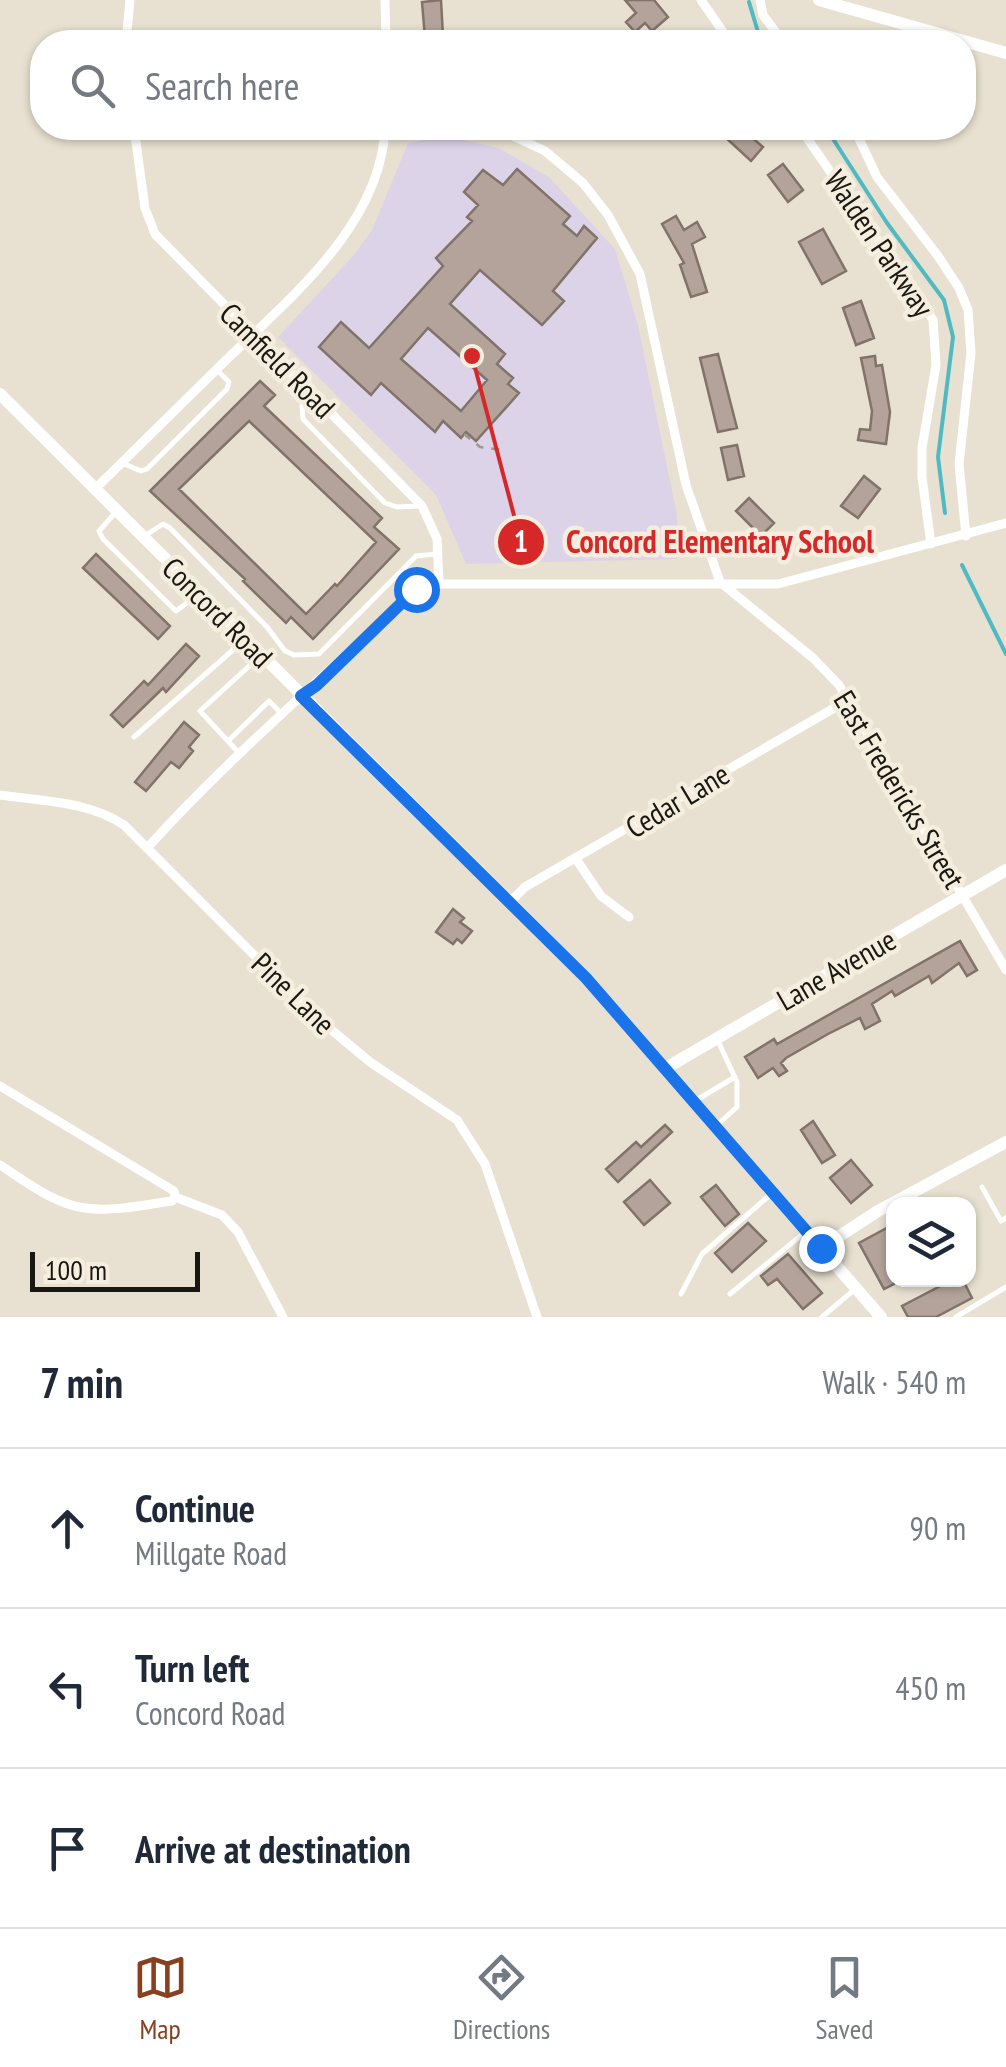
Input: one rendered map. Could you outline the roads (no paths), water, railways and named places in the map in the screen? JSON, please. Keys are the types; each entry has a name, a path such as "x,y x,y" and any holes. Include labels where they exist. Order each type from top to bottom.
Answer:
{"street":[{"path":"127,30 130,0"},
{"path":"385,0 386,30"},
{"path":"701,0 722,30"},
{"path":"760,0 763,15 774,30"},
{"path":"819,0 925,30"},
{"path":"976,44 1006,53"},
{"name":"Camfield Road","path":"136,140 146,208 155,234 422,506 438,539 439,582"},
{"path":"95,489 300,286 348,230 372,188 382,140"},
{"path":"522,140 546,151 583,183 608,215 640,274 686,485 720,582"},
{"name":"Walden Parkway","path":"808,140 934,320 936,365 922,462 924,512 932,544"},
{"name":"Walden Parkway","path":"860,140 877,177 938,256 968,310 971,353 960,435 966,536"},
{"name":"Concord Road","path":"0,394 586,978 881,1317"},
{"path":"149,846 281,712 317,685 416,589 439,582 778,584 1006,523"},
{"name":"East Fredericks Street","path":"720,582 840,685 1006,970"},
{"name":"Cedar Lane","path":"508,902 525,886 848,700"},
{"name":"Pine Lane","path":"0,795 97,811 124,825 316,1018 370,1062 457,1120 485,1164 536,1317"},
{"path":"576,858 602,896 629,917"},
{"name":"Lane Avenue","path":"666,1068 1006,870"},
{"path":"0,1086 174,1191 175,1197"},
{"path":"821,1248 878,1211 1006,1142"},
{"path":"0,1165 62,1202 86,1208 126,1207 172,1201 175,1197"},
{"path":"175,1197 222,1216 238,1232 283,1317"}],"lane":[{"path":"122,462 141,471 147,469 180,439 228,389 230,382 216,369"},
{"path":"309,392 302,406 303,419 384,503 422,506"},
{"path":"117,511 100,531 103,539 176,611 200,594"},
{"path":"143,537 164,524 170,528 286,651 313,656 320,654 416,556 439,554"},
{"path":"134,737 234,649 242,636"},
{"path":"239,753 200,711 261,655"},
{"path":"228,740 270,700 281,712"},
{"path":"717,1038 734,1077 737,1107 717,1125"},
{"path":"695,1101 734,1077"},
{"path":"982,1187 1006,1229"},
{"path":"681,1294 702,1254 774,1192"},
{"path":"730,1294 806,1231"},
{"path":"956,1317 1006,1287"},
{"path":"822,1317 856,1288"}],"waterway":[{"path":"749,2 757,30"},
{"path":"834,140 887,223 944,300 953,337 938,457 945,513"},
{"path":"962,565 1006,654"}],"place":[{"name":"Concord Elementary School","path":"472,356"}]}
